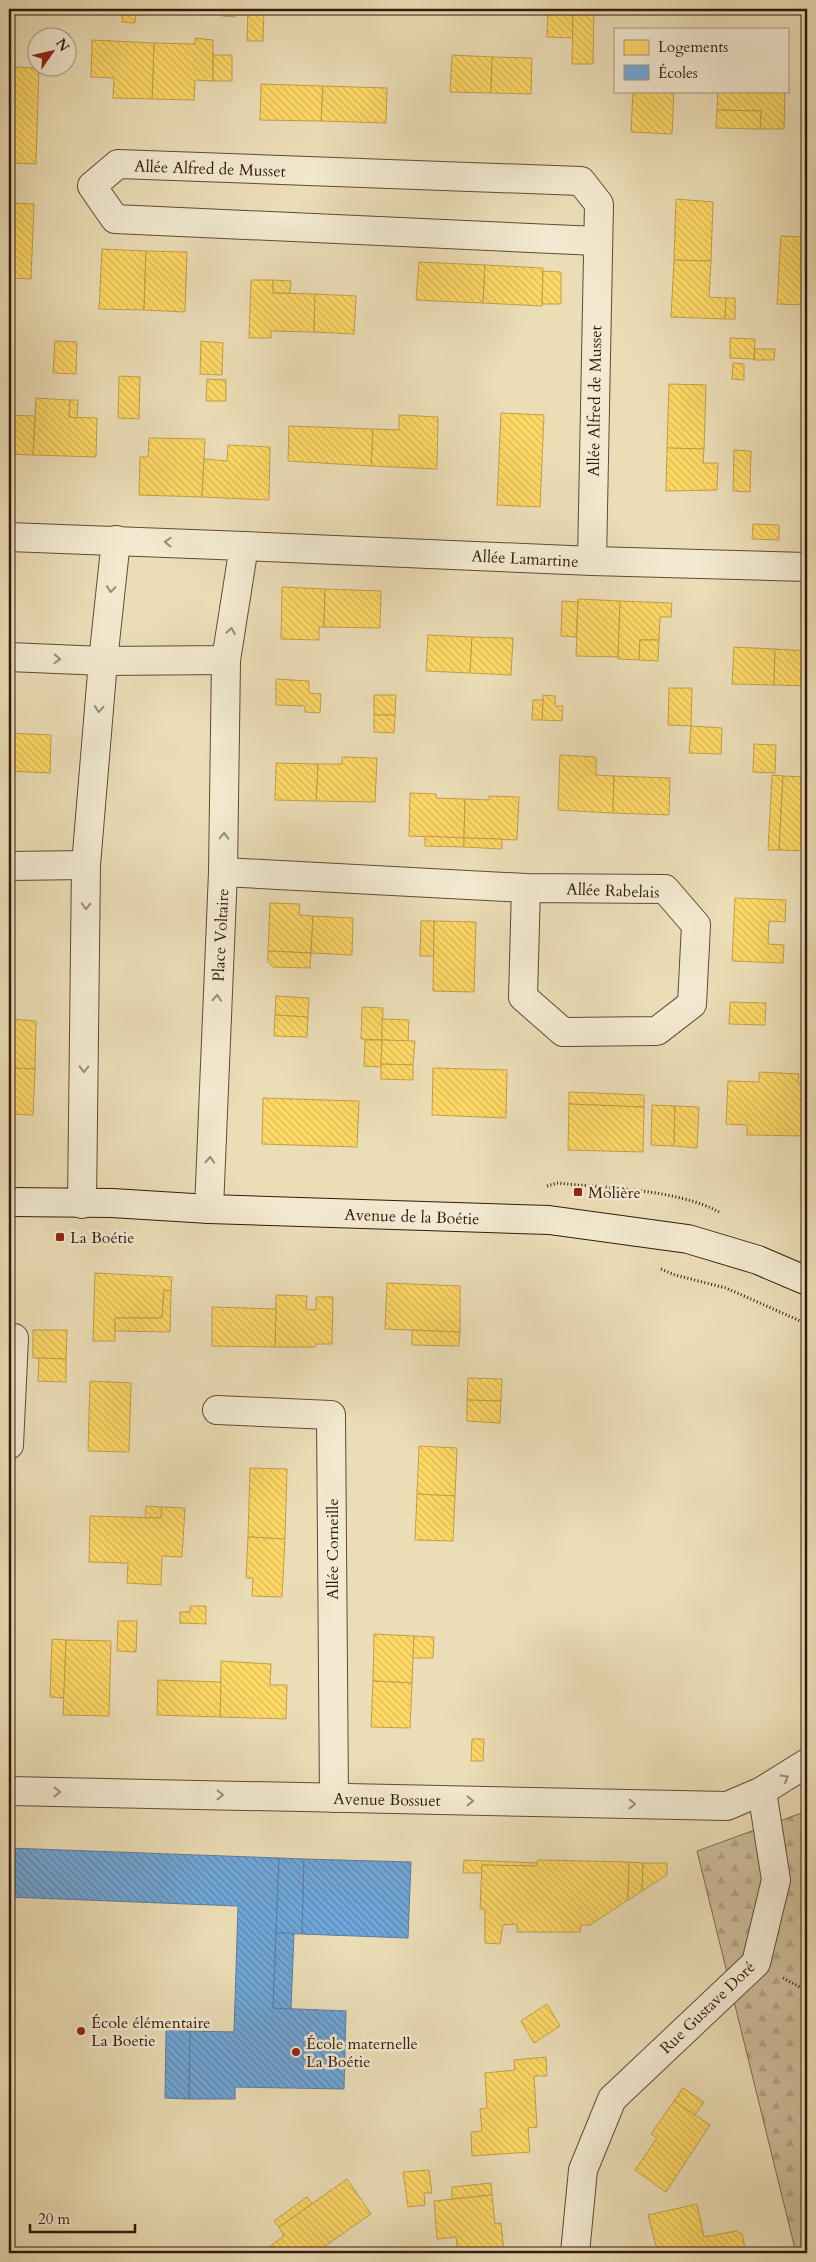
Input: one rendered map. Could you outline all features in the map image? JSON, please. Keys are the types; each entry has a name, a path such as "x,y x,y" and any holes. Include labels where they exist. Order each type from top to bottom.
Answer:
{"street":[{"name":"Allée Alfred de Musset","path":"592,561 599,204 581,181 118,164 92,186 115,219 597,241"},
{"name":"Allée Lamartine","path":"9,537 592,561 807,567"},
{"path":"82,1204 86,865 103,660 116,540"},
{"name":"Place Voltaire","path":"209,1209 223,872 226,660 244,546"},
{"path":"9,657 103,660 226,660"},
{"path":"9,866 86,865"},
{"name":"Allée Rabelais","path":"223,872 526,888 665,889 696,925 692,1004 657,1032 563,1032 522,997 526,888"},
{"name":"Avenue de la Boétie","path":"9,1202 112,1203 209,1209 548,1220 688,1239 758,1260 807,1281"},
{"path":"9,1338 14,1338 9,1445"},
{"name":"Allée Corneille","path":"217,1410 331,1415 334,1798"},
{"path":"762,1792 807,1763"},
{"name":"Avenue Bossuet","path":"9,1791 727,1806 762,1792"},
{"name":"Rue Gustave Doré","path":"575,2253 583,2170 612,2099 756,1963 776,1880 762,1792"}],"path":[{"path":"659,1268 675,1276 726,1288 807,1324"}],"green space":[{"path":"807,1811 807,2253 796,2253 697,1851"}],"building: Logements":[{"path":"223,9 235,9 235,17 222,16"},
{"path":"248,9 264,9 263,41 247,41"},
{"path":"548,9 573,9 573,38 547,37"},
{"path":"573,9 594,9 593,64 572,64"},
{"path":"122,11 136,11 135,23 122,22"},
{"path":"195,38 213,40 213,81 195,80 194,100 152,99 154,43 195,44"},
{"path":"92,40 154,43 152,99 113,98 114,78 91,77"},
{"path":"213,55 232,55 232,81 213,81"},
{"path":"452,55 492,57 491,93 450,92"},
{"path":"492,57 532,58 531,94 491,93"},
{"path":"9,67 28,68 28,78 39,78 36,164 9,163"},
{"path":"261,84 323,86 321,121 260,120"},
{"path":"323,86 387,88 386,123 321,121"},
{"path":"633,92 674,92 672,134 631,132"},
{"path":"718,92 785,92 784,129 760,129 761,111 717,110"},
{"path":"717,110 761,111 760,129 716,128"},
{"path":"676,199 713,202 711,261 674,260"},
{"path":"9,203 34,204 31,279 9,278"},
{"path":"781,236 807,237 807,305 777,304"},
{"path":"102,249 146,251 144,310 99,309"},
{"path":"146,251 187,252 185,312 144,310"},
{"path":"674,260 711,261 709,297 726,298 725,319 671,317"},
{"path":"419,262 485,265 483,303 416,300"},
{"path":"485,265 543,268 542,306 483,303"},
{"path":"543,271 561,272 561,304 542,304"},
{"path":"251,280 273,280 273,293 315,294 314,332 271,331 271,338 249,338"},
{"path":"273,280 291,281 290,293 273,293"},
{"path":"315,294 356,296 354,334 314,332"},
{"path":"726,298 735,298 735,319 725,319"},
{"path":"730,338 755,339 754,359 730,358"},
{"path":"55,341 77,342 76,374 53,373"},
{"path":"201,341 223,343 222,375 200,374"},
{"path":"755,349 775,349 774,360 754,360"},
{"path":"733,363 744,364 744,380 732,379"},
{"path":"119,376 140,377 139,419 118,418"},
{"path":"207,379 226,380 226,401 206,401"},
{"path":"669,384 706,385 704,449 667,448"},
{"path":"36,398 70,400 69,417 97,418 96,457 33,455"},
{"path":"70,400 78,400 77,418 69,417"},
{"path":"501,413 544,415 540,507 497,505"},
{"path":"9,415 35,416 33,455 9,454"},
{"path":"399,415 438,417 437,469 371,466 373,429 399,430"},
{"path":"289,426 373,429 371,466 288,461"},
{"path":"149,438 205,439 202,497 139,495 140,457 148,457"},
{"path":"228,445 270,447 269,500 202,497 204,459 227,461"},
{"path":"667,448 704,449 703,463 718,463 717,490 666,491"},
{"path":"734,450 751,451 750,492 733,491"},
{"path":"753,524 779,525 779,540 752,539"},
{"path":"282,587 325,589 324,627 319,627 319,640 281,639"},
{"path":"325,589 381,591 380,628 324,627"},
{"path":"578,599 620,601 618,657 576,656"},
{"path":"562,601 578,602 576,637 561,636"},
{"path":"620,601 672,603 671,617 660,617 659,640 640,640 639,660 618,659"},
{"path":"428,635 472,637 470,673 426,671"},
{"path":"472,637 513,638 511,675 470,673"},
{"path":"640,640 659,640 658,661 639,660"},
{"path":"734,647 775,649 774,685 732,684"},
{"path":"775,649 807,651 807,686 774,685"},
{"path":"276,679 309,681 309,693 321,694 320,713 305,712 305,706 276,705"},
{"path":"669,688 692,688 691,726 668,725"},
{"path":"374,695 396,695 395,715 374,715"},
{"path":"543,695 555,696 555,706 563,706 562,721 542,720"},
{"path":"533,700 543,700 542,720 532,720"},
{"path":"374,715 395,715 394,733 374,732"},
{"path":"691,726 722,728 721,754 689,753"},
{"path":"9,733 51,735 50,773 9,771"},
{"path":"754,744 776,745 775,773 753,772"},
{"path":"560,755 596,757 596,775 614,776 613,813 558,810"},
{"path":"342,757 377,758 375,802 316,801 318,764 342,764"},
{"path":"276,763 318,764 316,801 275,800"},
{"path":"772,775 783,776 779,850 768,850"},
{"path":"614,776 670,778 669,815 613,813"},
{"path":"783,776 807,777 807,851 779,850"},
{"path":"410,793 436,794 436,798 465,799 464,838 409,836"},
{"path":"489,796 519,797 517,840 464,838 465,799 489,800"},
{"path":"425,836 464,838 464,847 425,846"},
{"path":"464,838 502,839 502,849 464,847"},
{"path":"735,898 786,900 785,922 769,921 768,944 784,945 783,963 732,961"},
{"path":"270,903 300,904 299,915 313,916 311,953 268,951"},
{"path":"313,916 353,918 352,955 311,953"},
{"path":"421,921 434,921 434,956 420,956"},
{"path":"434,921 476,922 474,992 433,991"},
{"path":"268,951 311,953 310,968 273,967 268,962"},
{"path":"276,996 309,998 308,1017 275,1015"},
{"path":"730,1002 766,1003 765,1025 729,1024"},
{"path":"362,1007 383,1008 382,1040 361,1039"},
{"path":"275,1015 308,1017 307,1037 274,1036"},
{"path":"9,1019 36,1021 35,1069 9,1068"},
{"path":"382,1019 409,1020 408,1041 382,1040"},
{"path":"365,1040 382,1040 381,1067 364,1066"},
{"path":"382,1040 415,1041 413,1065 381,1064"},
{"path":"381,1064 413,1065 413,1080 381,1079"},
{"path":"9,1068 35,1069 33,1115 9,1114"},
{"path":"433,1068 507,1070 506,1118 432,1115"},
{"path":"759,1072 799,1074 798,1084 807,1084 807,1136 747,1135 747,1125 726,1124 728,1081 759,1082"},
{"path":"569,1092 644,1095 644,1107 569,1104"},
{"path":"263,1098 359,1101 357,1147 262,1144"},
{"path":"569,1104 644,1107 643,1152 568,1150"},
{"path":"652,1105 675,1106 674,1146 651,1145"},
{"path":"675,1106 699,1107 697,1148 674,1146"},
{"path":"95,1273 172,1277 171,1291 164,1290 162,1318 115,1318 115,1341 93,1341"},
{"path":"387,1283 460,1286 460,1332 385,1329"},
{"path":"164,1290 171,1291 170,1332 115,1331 115,1318 162,1318"},
{"path":"276,1295 307,1296 306,1309 316,1310 316,1297 333,1297 332,1344 316,1344 315,1347 275,1347"},
{"path":"212,1307 276,1309 275,1347 212,1346"},
{"path":"33,1330 67,1330 66,1359 33,1358"},
{"path":"412,1330 460,1332 459,1346 412,1345"},
{"path":"39,1358 66,1359 66,1382 38,1381"},
{"path":"468,1378 502,1379 501,1401 467,1400"},
{"path":"90,1381 131,1383 129,1452 88,1451"},
{"path":"467,1400 501,1401 500,1423 467,1421"},
{"path":"419,1446 457,1448 455,1496 417,1494"},
{"path":"250,1468 287,1469 285,1539 248,1537"},
{"path":"417,1494 455,1496 453,1541 415,1540"},
{"path":"146,1506 162,1507 161,1518 145,1518"},
{"path":"162,1507 185,1508 182,1557 162,1556 161,1585 127,1583 128,1563 89,1562 90,1516 161,1518"},
{"path":"248,1537 285,1539 282,1597 252,1596 253,1578 246,1578"},
{"path":"190,1606 206,1606 206,1624 180,1623 180,1612 190,1612"},
{"path":"118,1621 137,1621 136,1652 117,1651"},
{"path":"374,1634 414,1636 412,1683 373,1681"},
{"path":"414,1636 434,1637 433,1658 413,1658"},
{"path":"52,1639 66,1640 64,1698 50,1697"},
{"path":"66,1640 111,1641 109,1716 63,1715"},
{"path":"221,1661 271,1664 270,1685 287,1685 286,1719 220,1717"},
{"path":"158,1680 221,1682 220,1717 157,1715"},
{"path":"373,1681 412,1683 410,1728 371,1727"},
{"path":"472,1739 484,1739 483,1761 471,1761"},
{"path":"464,1860 538,1863 536,1866 482,1865 482,1873 463,1873"},
{"path":"538,1860 629,1862 628,1900 590,1925 581,1925 580,1932 517,1932 517,1924 503,1925 500,1944 485,1943 485,1909 480,1909 482,1865 536,1866"},
{"path":"629,1862 643,1863 642,1891 628,1900"},
{"path":"643,1863 667,1863 667,1875 642,1891"},
{"path":"547,2004 560,2026 534,2043 521,2021"},
{"path":"546,2057 547,2076 534,2076 537,2127 528,2128 530,2152 472,2156 471,2132 482,2131 480,2109 487,2108 485,2073 515,2070 514,2060"},
{"path":"683,2088 704,2102 695,2115 674,2101"},
{"path":"674,2101 710,2125 666,2192 635,2170 657,2138 651,2134"},
{"path":"429,2170 432,2193 424,2193 425,2205 408,2207 403,2172"},
{"path":"347,2179 371,2214 315,2253 274,2253 269,2247 284,2236 279,2227"},
{"path":"491,2183 492,2195 452,2199 452,2187"},
{"path":"492,2195 495,2224 501,2223 504,2253 458,2253 456,2237 437,2239 434,2201"},
{"path":"307,2197 312,2204 279,2227 274,2221"},
{"path":"697,2204 704,2237 736,2231 742,2234 746,2253 670,2253 656,2246 648,2215"}],"building: Écoles":[{"path":"9,1848 279,1858 273,2008 346,2011 344,2089 235,2087 235,2099 189,2099 190,2031 234,2032 238,1906 9,1897"},
{"path":"279,1858 304,1859 302,1934 276,1933"},
{"path":"304,1859 411,1862 408,1938 302,1934"},
{"path":"276,1933 294,1933 291,2009 273,2008"},
{"path":"166,2030 190,2031 189,2099 165,2098"}],"place":[{"name":"Molière","path":"578,1192"},
{"name":"La Boétie","path":"60,1237"},
{"name":"École élémentaire La Boetie","path":"81,2031"},
{"name":"École maternelle La Boétie","path":"296,2052"}]}
